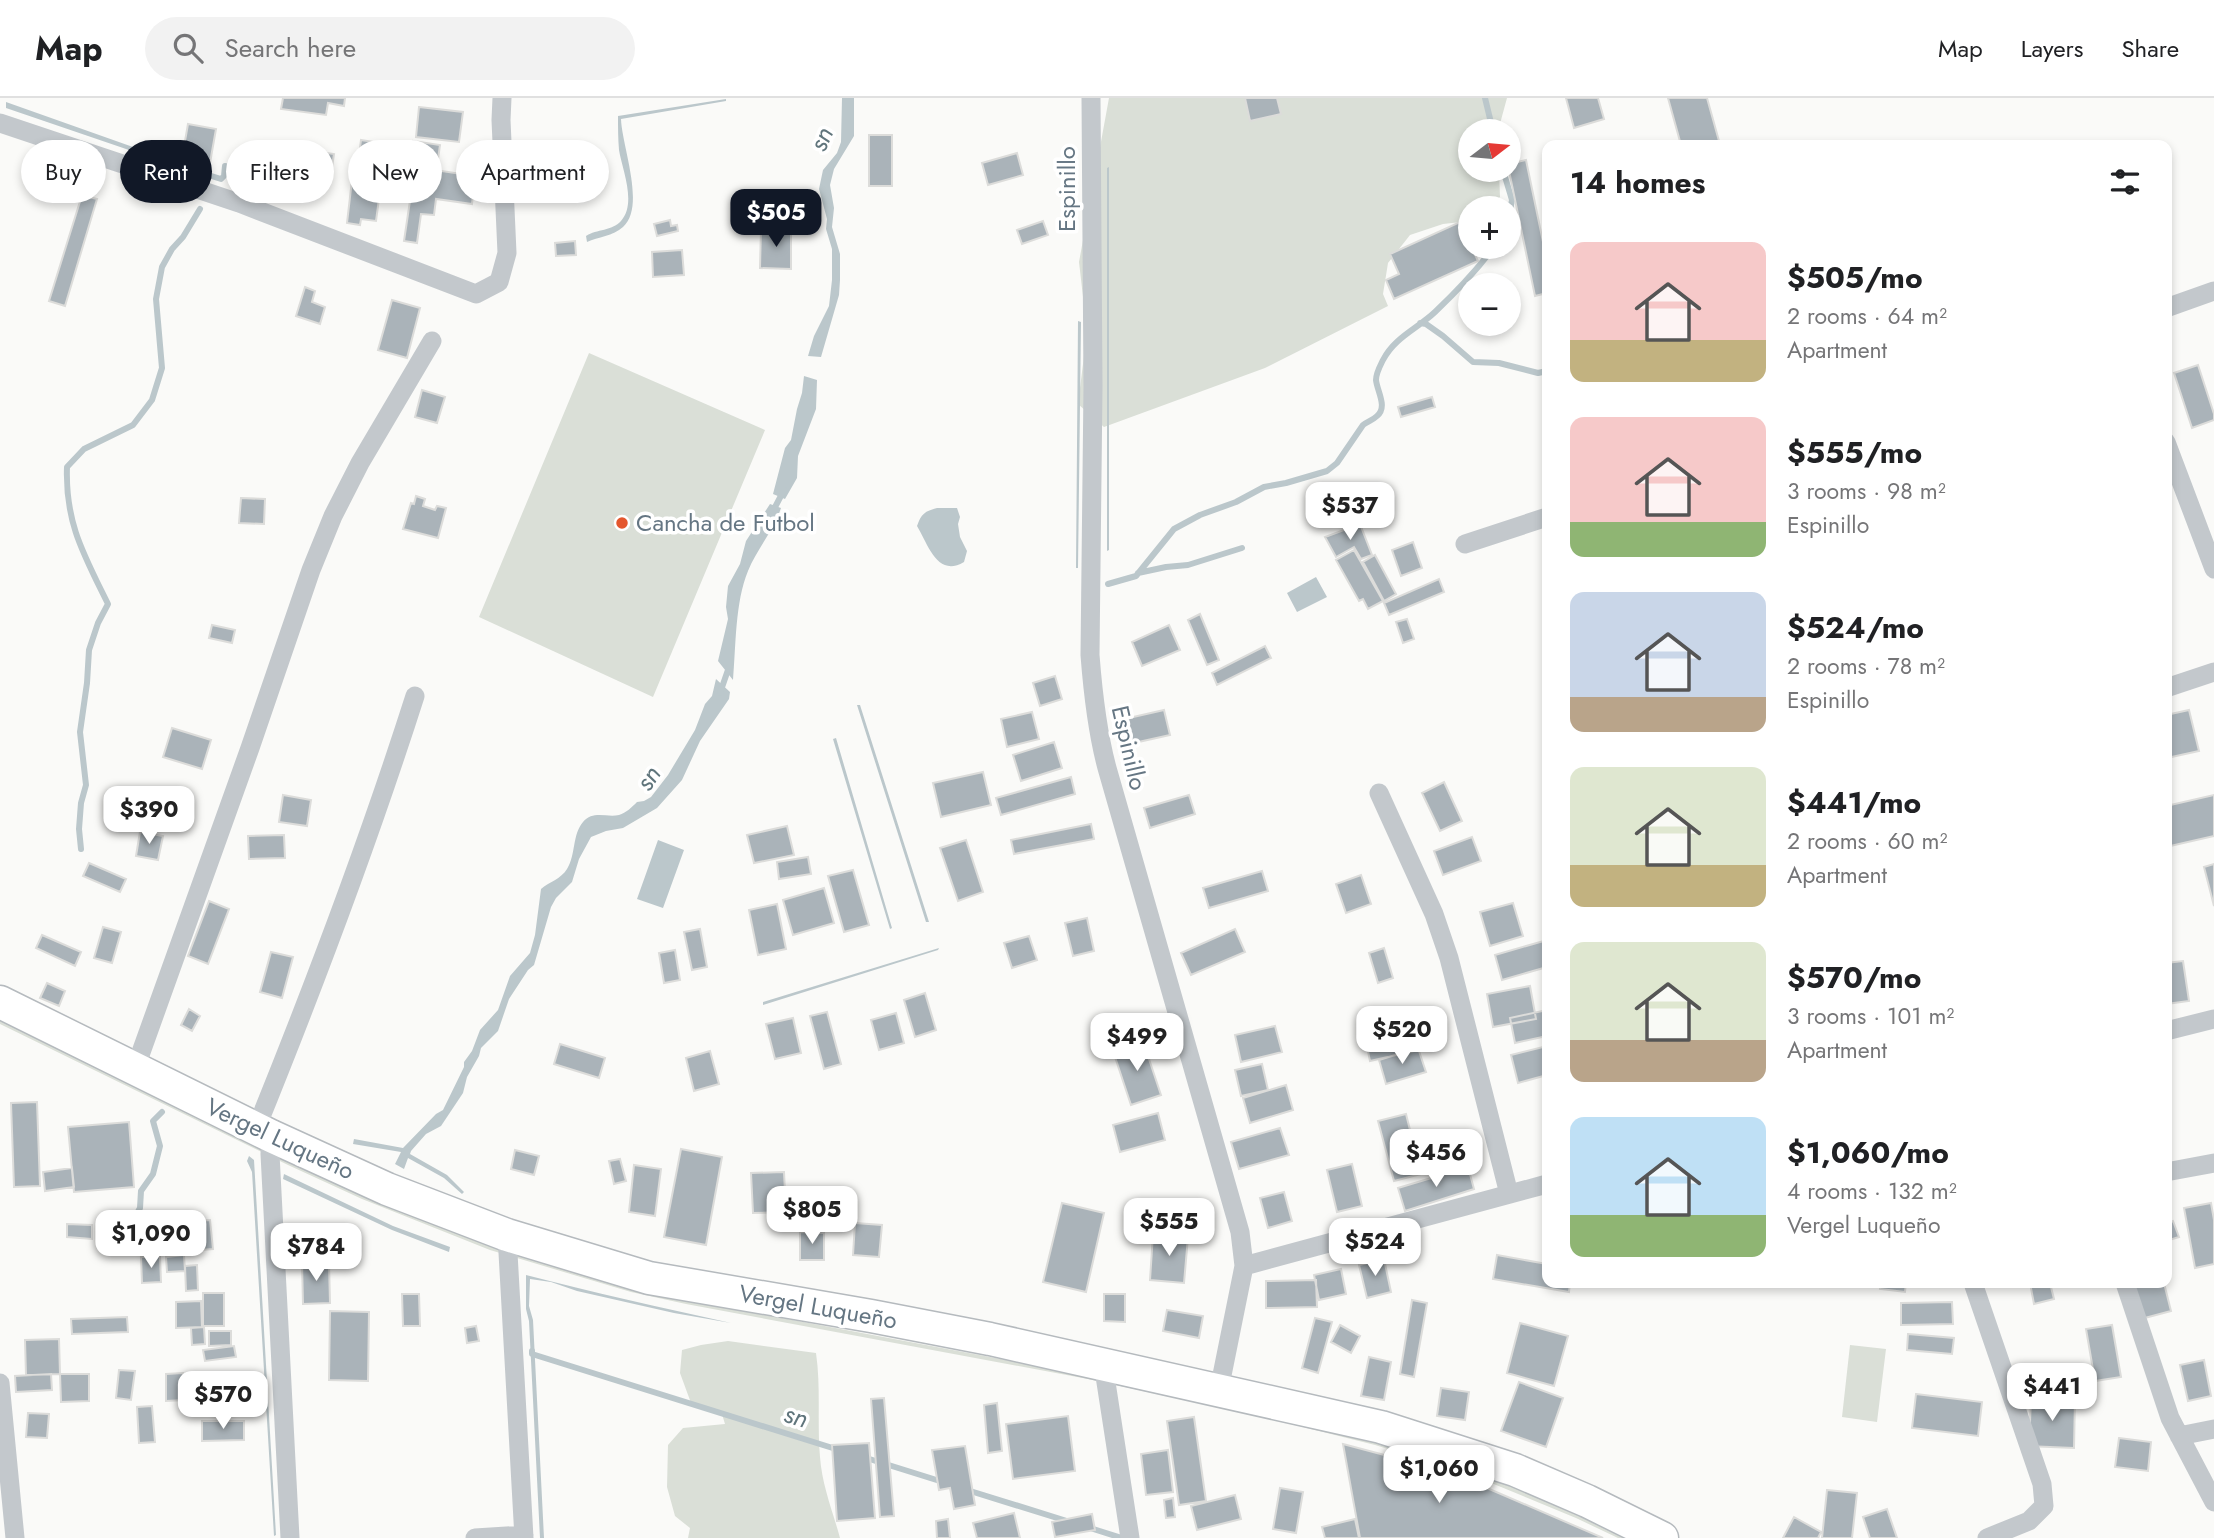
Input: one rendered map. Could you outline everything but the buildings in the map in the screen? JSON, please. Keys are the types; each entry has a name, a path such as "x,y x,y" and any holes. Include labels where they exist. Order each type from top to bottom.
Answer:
{"main road":[{"name":"Vergel Luqueño","path":"0,1002 263,1132 387,1189 507,1235 649,1278 871,1316 1103,1363 1381,1427 1436,1443 1551,1485 1662,1538"}],"street":[{"path":"0,123 219,197 476,293 499,282 507,253 502,98"},
{"name":"Espinillo","path":"1091,98 1093,386 1090,656 1093,698 1098,736 1240,1232 1244,1266 1219,1390"},
{"path":"2172,307 2214,290"},
{"path":"135,1069 324,537 360,463 432,341"},
{"path":"2172,458 2214,569"},
{"path":"1465,544 1542,519"},
{"path":"2172,686 2214,672"},
{"path":"290,1538 270,1154 263,1132 387,786 415,696"},
{"path":"1379,793 1434,914 1449,958 1509,1194"},
{"path":"2172,1030 2214,1019"},
{"path":"2172,1171 2214,1163"},
{"path":"1244,1266 1542,1185"},
{"path":"475,1538 524,1536 507,1235"},
{"path":"1975,1288 2042,1484 2044,1506 2029,1521 1987,1538"},
{"path":"2127,1288 2170,1418 2214,1503"},
{"path":"1103,1363 1130,1538"},
{"path":"0,1382 15,1538"},
{"path":"2179,1436 2214,1429"}],"shaded area":[{"path":"842,98 854,98 854,136 834,169 830,185 834,208 832,227 840,254 839,295 821,357 808,356 814,336 829,306 832,249 819,189 823,170 837,153 841,142"},
{"path":"1109,98 1507,98 1501,119 1458,119 1458,182 1499,182 1500,196 1458,196 1458,222 1443,224 1410,235 1388,263 1383,294 1388,306 1265,368 1104,427 1078,404 1087,332 1079,262"},
{"path":"726,99 621,119 633,191 630,217 619,230 587,242 586,236 613,227 626,214 628,196 619,150 618,116"},
{"path":"6,102 120,142 120,147 106,140 6,108"},
{"path":"1109,167 1109,550 1107,551 1107,168"},
{"path":"1078,321 1081,322 1076,568"},
{"name":"Cancha de Futbol","path":"589,353 765,430 653,697 479,617"},
{"path":"804,376 817,380 816,409 798,456 797,478 785,499 773,494 785,448 791,440"},
{"path":"770,504 781,508 744,583 737,624 733,680 718,661 728,619 728,586 740,564 746,541"},
{"path":"937,508 957,508 960,517 960,537 967,551 964,562 955,566 947,566 934,557 917,526 924,514"},
{"path":"1316,577 1327,597 1297,612 1287,593"},
{"path":"716,679 730,692 729,699 700,741 682,780 657,808 623,828 591,837 579,859 572,882 551,907 534,965 509,999 498,1031 481,1048 467,1077 463,1093 441,1126 426,1134 411,1151 410,1154 447,1175 464,1192 462,1194 444,1178 408,1158 404,1169 395,1164 401,1152 353,1144 354,1139 403,1148 443,1110 480,1030 498,1010 510,976 530,953 541,889 567,869 583,822 596,815 619,815 637,802 651,797 668,775 695,730 705,704 712,696"},
{"path":"857,705 860,705 929,922 926,922"},
{"path":"836,738 892,928 890,929 833,739"},
{"path":"658,840 684,850 663,908 637,899"},
{"path":"939,948 938,950 763,1005 763,1002"},
{"path":"0,1019 687,1300 1133,1384 1376,1441 1469,1469 1578,1514 1628,1538 1618,1538 1467,1473 1375,1445 1263,1417 1088,1379 631,1292 490,1250 362,1199 288,1165 0,1024"},
{"path":"249,1156 254,1160 274,1536 252,1172 247,1161"},
{"path":"284,1174 393,1226 450,1247 449,1252 392,1230 283,1179"},
{"path":"526,1275 731,1323 674,1313 530,1279 529,1306 533,1320 544,1538 540,1538"},
{"path":"728,1341 816,1353 821,1467 840,1538 688,1538 690,1528 675,1516 667,1487 668,1445 683,1428 725,1424 721,1411 691,1403 680,1373 682,1350"},
{"path":"1850,1345 1886,1349 1877,1422 1842,1417"}],"waterway":[{"path":"1485,98 1490,119"},
{"name":"sn","path":"212,176 221,179 225,166"},
{"path":"1507,182 1511,196"},
{"path":"81,849 81,803 86,785 80,732 89,650 108,604 84,554 73,522 67,487 67,467 84,449 133,425 152,400 162,368 156,299 162,267 200,209"},
{"path":"1108,584 1136,576 1174,529 1200,515 1236,502 1264,487 1327,471 1337,463 1363,425 1382,408 1376,377 1388,352 1443,304 1484,259"},
{"path":"1420,323 1443,336 1473,362 1499,363 1542,372"},
{"name":"sn","path":"773,511 784,490"},
{"path":"1138,573 1188,565 1242,548"},
{"name":"sn","path":"720,693 729,667"},
{"path":"135,1238 134,1219 140,1208 141,1191 153,1174 160,1146 153,1121 162,1112"},
{"name":"sn","path":"532,1351 532,1354 839,1450"},
{"name":"sn","path":"863,1457 943,1482"},
{"name":"sn","path":"967,1490 1070,1522"},
{"name":"sn","path":"1087,1527 1122,1538"}],"place":[{"name":"Cancha de Futbol","path":"622,523"}]}
